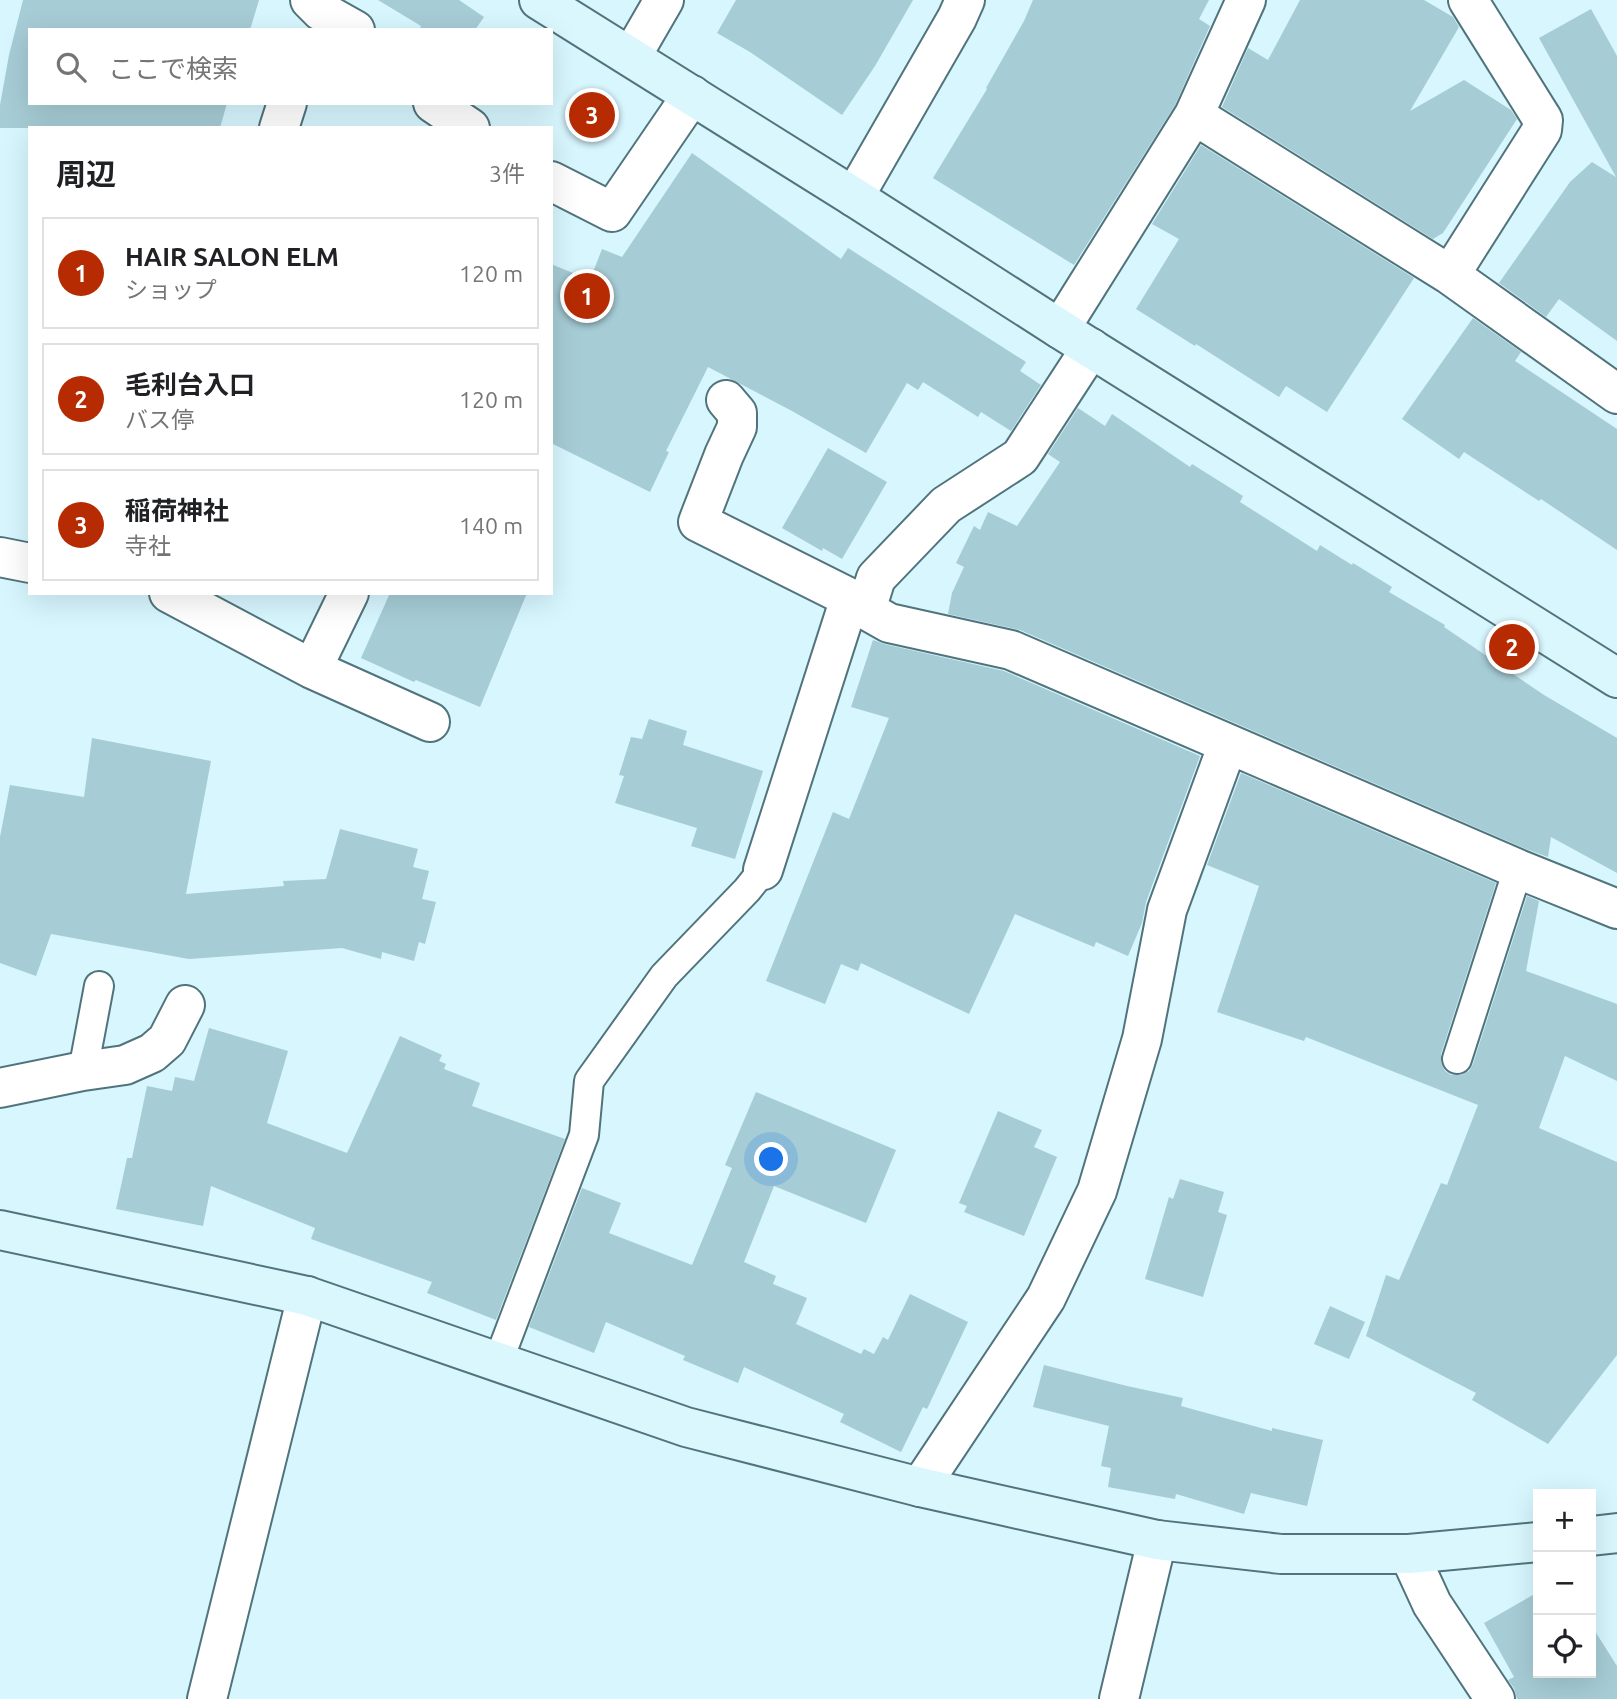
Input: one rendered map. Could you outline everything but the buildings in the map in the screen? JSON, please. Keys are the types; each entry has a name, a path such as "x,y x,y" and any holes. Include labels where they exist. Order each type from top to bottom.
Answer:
{"street":[{"path":"539,0 1617,677"},
{"path":"631,57 664,0"},
{"path":"854,197 957,19 965,0"},
{"path":"763,870 858,604 876,578 946,505 1020,457 1076,339 1194,116 1246,0"},
{"path":"1450,275 1542,130 1543,120 1468,0"},
{"path":"315,14 350,28"},
{"path":"553,182 612,212 692,94"},
{"path":"280,126 287,105"},
{"path":"436,105 467,126"},
{"path":"1194,116 1450,275 1617,394"},
{"path":"726,400 737,413 737,427 698,522 858,604 889,623 1011,650 1518,869 1617,909"},
{"path":"0,557 28,563"},
{"path":"173,595 312,669 430,722"},
{"path":"312,669 348,595"},
{"path":"920,1487 1045,1298 1097,1191 1142,1040 1167,910 1228,744"},
{"path":"0,1088 125,1065 152,1053 167,1040 185,1004"},
{"path":"0,1230 307,1296 686,1427 920,1487 1157,1540 1281,1554 1409,1554 1533,1542"},
{"path":"207,1699 307,1296"},
{"path":"1596,1535 1617,1533"},
{"path":"1119,1699 1157,1540"},
{"path":"1409,1554 1432,1604 1495,1699"}],"lane":[{"path":"1457,1059 1518,869"},
{"path":"498,1362 584,1135 589,1081 664,976 763,870"},
{"path":"83,1071 100,986"}],"place":[{"name":"稲荷神社","path":"592,115"},
{"name":"HAIR SALON ELM","path":"587,296"},
{"name":"毛利台入口","path":"1512,647"}]}
